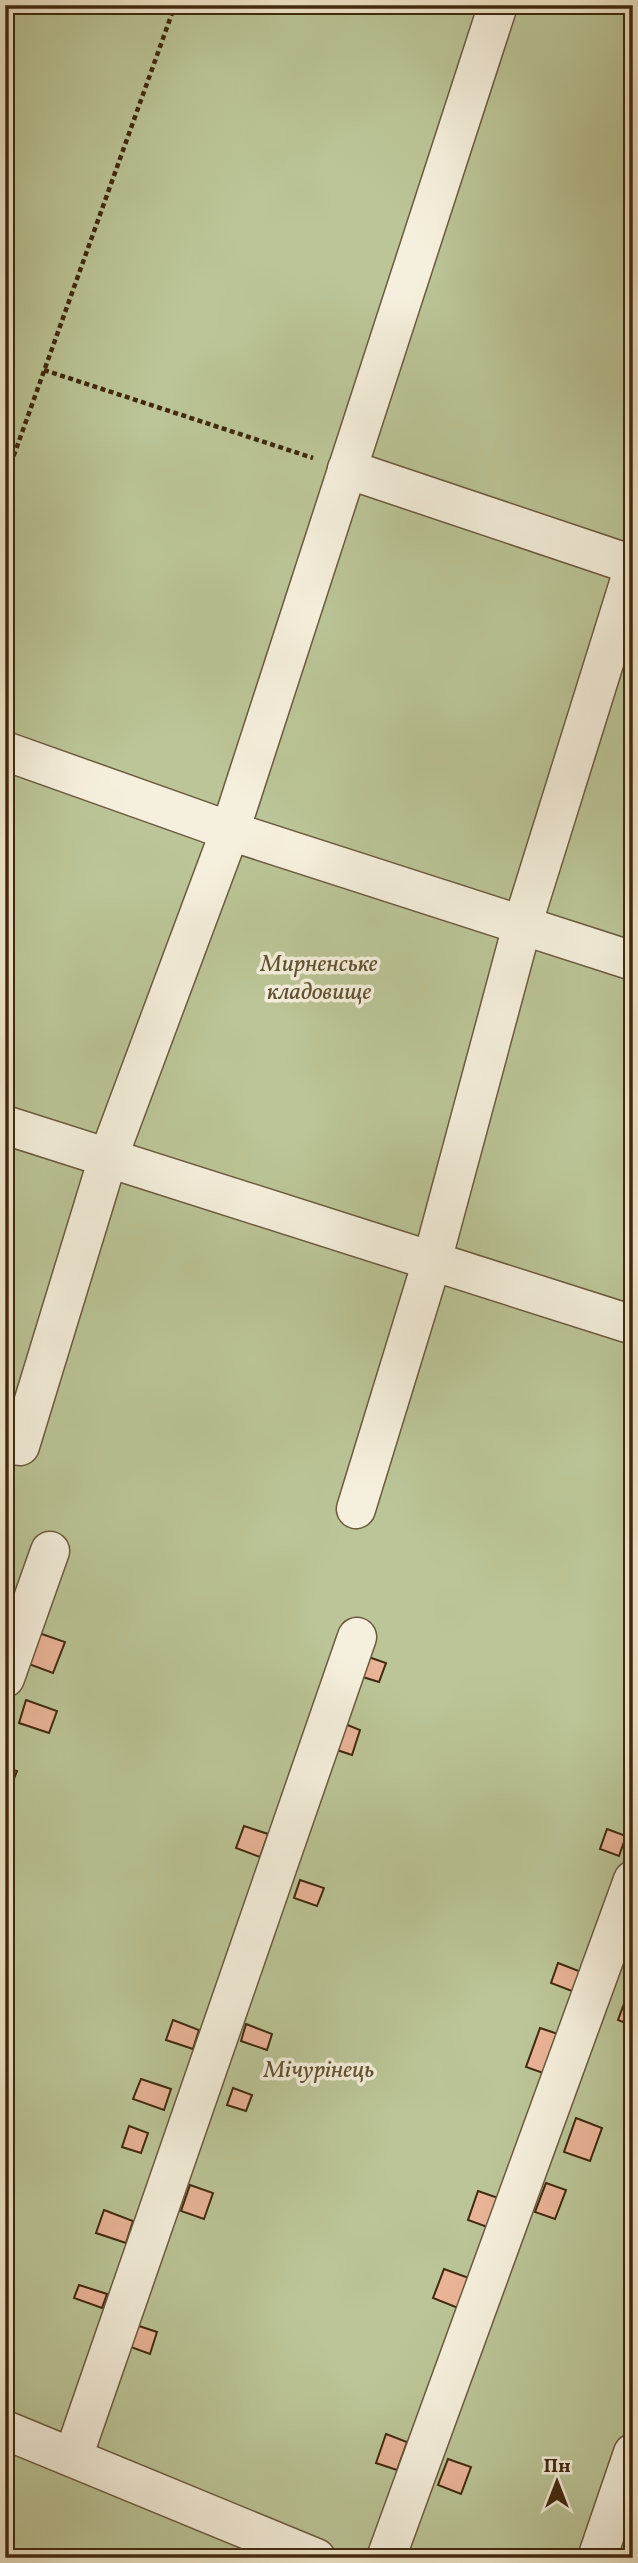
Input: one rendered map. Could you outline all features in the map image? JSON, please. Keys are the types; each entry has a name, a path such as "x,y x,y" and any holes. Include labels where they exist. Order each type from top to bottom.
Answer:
{"lane":[{"path":"20,1446 108,1158 230,831 498,5"},
{"path":"347,469 633,568 522,926 432,1261 356,1509"},
{"path":"5,751 230,831 633,961"},
{"path":"5,1125 633,1325"},
{"path":"5,1678 50,1551"},
{"path":"73,2457 357,1637"},
{"path":"386,2558 633,1880"},
{"path":"5,2430 316,2558"},
{"path":"597,2558 633,2453"}],"path":[{"path":"5,480 175,5"},
{"path":"44,370 347,469"}],"green space":[{"path":"5,5 633,5 633,2558 5,2558"}],"building":[{"path":"36,1632 65,1642 53,1673 26,1663"},
{"path":"360,1654 386,1663 379,1682 353,1674"},
{"path":"26,1700 57,1711 49,1733 19,1723"},
{"path":"340,1722 360,1730 352,1755 331,1748"},
{"path":"5,1767 17,1771 8,1794 5,1793"},
{"path":"244,1826 268,1834 260,1857 236,1848"},
{"path":"607,1829 626,1836 619,1856 600,1849"},
{"path":"300,1880 324,1888 317,1906 294,1898"},
{"path":"558,1963 584,1973 577,1993 551,1983"},
{"path":"628,1993 633,1995 633,2026 618,2020"},
{"path":"173,2020 199,2030 193,2049 166,2040"},
{"path":"246,2024 272,2034 267,2050 241,2041"},
{"path":"540,2028 561,2035 546,2074 526,2067"},
{"path":"141,2079 171,2089 164,2110 133,2099"},
{"path":"233,2088 252,2095 246,2111 227,2105"},
{"path":"576,2118 602,2128 590,2161 564,2152"},
{"path":"129,2126 148,2133 141,2153 122,2147"},
{"path":"546,2183 566,2190 555,2219 535,2212"},
{"path":"190,2185 213,2193 204,2219 181,2211"},
{"path":"478,2191 501,2199 490,2228 468,2220"},
{"path":"104,2210 133,2221 126,2243 96,2233"},
{"path":"444,2269 469,2278 458,2308 433,2298"},
{"path":"79,2285 107,2294 102,2308 74,2298"},
{"path":"136,2325 157,2332 150,2354 128,2346"},
{"path":"386,2434 407,2442 397,2470 376,2463"},
{"path":"448,2459 471,2467 461,2494 438,2485"}],"park label":[{"name":"Мирненське кладовище","path":"319,977"},
{"name":"Мічурінець","path":"319,2069"}]}
